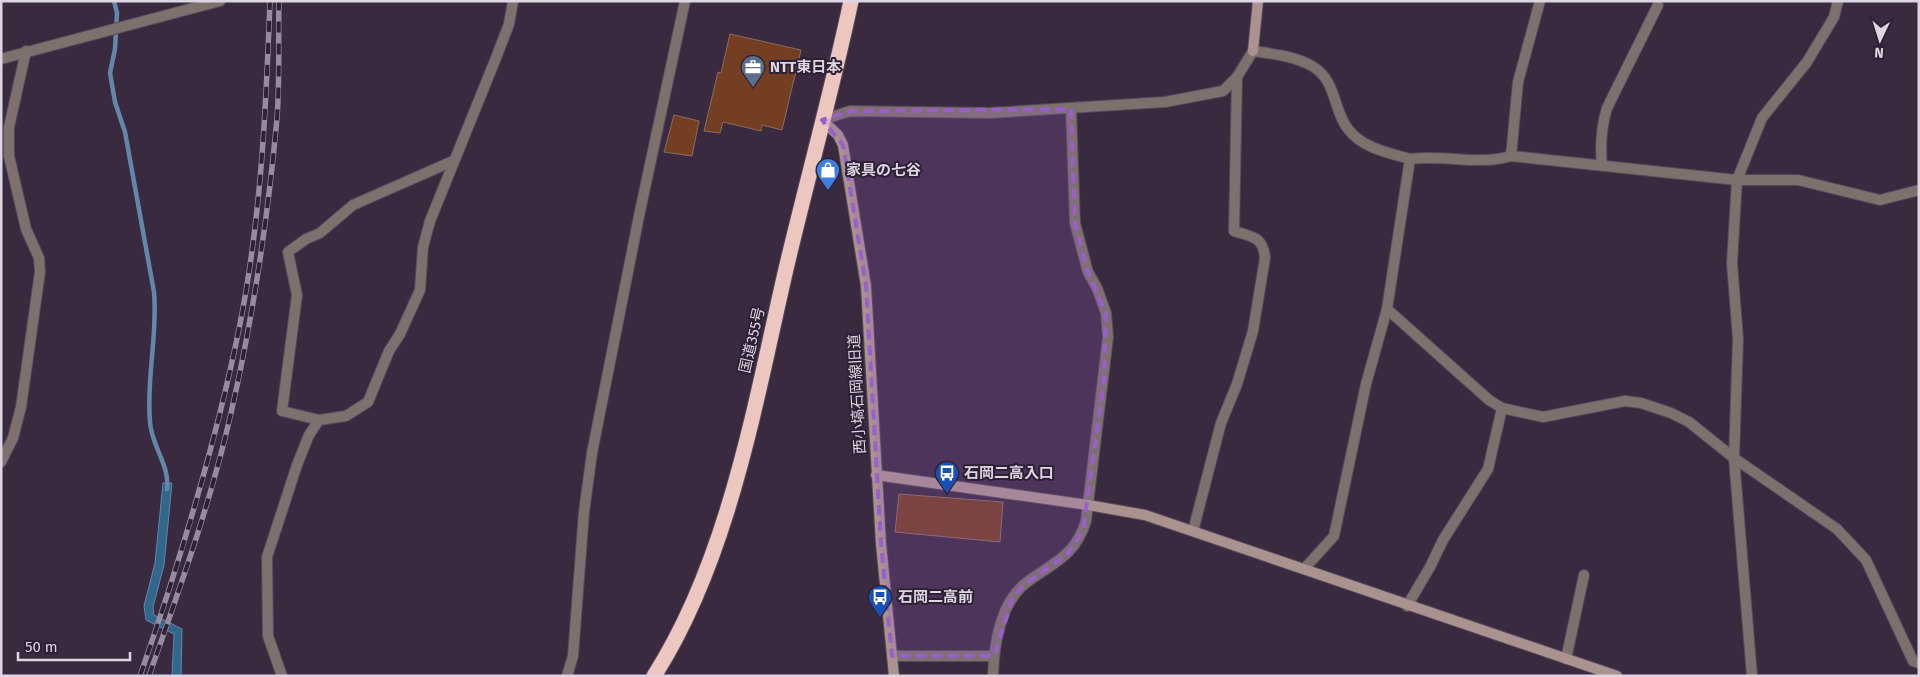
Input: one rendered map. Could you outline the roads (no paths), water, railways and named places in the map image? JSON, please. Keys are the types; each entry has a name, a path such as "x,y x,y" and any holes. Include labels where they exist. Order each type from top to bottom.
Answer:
{"highway":[{"name":"国道355号","path":"654,676 677,638 701,587 719,538 750,421 850,1"}],"street":[{"path":"1,59 220,1"},
{"path":"453,161 353,205 320,234 306,239 288,252 297,295 282,411 319,420 346,416 368,402 389,352 400,334 420,290 423,247 430,220 509,24 513,1"},
{"path":"566,676 573,656 584,512 592,453 684,1"},
{"path":"822,120 850,111 989,113 1071,109 1165,102 1223,91 1237,77 1253,51 1258,1"},
{"path":"1511,156 1518,82 1540,1"},
{"path":"1752,676 1734,458 1738,339 1732,263 1737,180 1762,118 1807,62 1834,17 1838,1"},
{"path":"1602,165 1600,148 1602,126 1607,108 1658,5"},
{"path":"1,462 13,438 21,407 40,272 39,258 26,229 9,156 9,127 26,51"},
{"path":"1253,51 1288,57 1314,67 1326,79 1347,129 1380,151 1410,159 1434,157 1492,160 1511,156 1737,180 1798,180 1880,200 1919,190"},
{"path":"1193,531 1220,423 1237,384 1253,331 1265,258 1264,246 1257,239 1234,231 1237,77"},
{"path":"993,676 994,656 1003,619 1013,597 1025,584 1067,555 1077,543 1086,522 1108,337 1106,313 1097,288 1088,272 1075,223 1071,109"},
{"name":"西小塙石岡線旧道","path":"822,120 838,135 843,144 866,286 880,544 894,676"},
{"path":"1304,569 1334,536 1366,384 1387,309 1410,159"},
{"path":"1387,309 1489,400 1502,408 1543,417 1625,401 1641,403 1671,413 1690,422 1734,458 1837,529 1866,560 1913,660 1919,663"},
{"path":"1407,606 1444,540 1488,469 1502,408"},
{"path":"282,676 268,636 267,557 297,464 309,435 319,420"},
{"path":"876,475 1088,505 1145,515 1407,606 1617,676"},
{"path":"1566,659 1584,575"},
{"path":"892,656 994,656"}],"water":[{"path":"163,483 172,483 164,565 153,607 154,615 182,629 181,676 172,676 174,634 146,620 144,606 155,563"}],"waterway":[{"path":"114,1 117,13 115,49 110,73 115,102 125,132 154,292 150,422 166,472 167,489"}],"railway":[{"path":"140,676 196,502 220,413 240,324 258,204 267,82 270,1"},
{"path":"149,676 194,546 214,480 231,413 253,304 269,192 277,118 279,1"}],"place":[{"name":"NTT東日本","path":"753,88"},
{"name":"家具の七谷","path":"828,191"},
{"name":"石岡二高入口","path":"947,494"},
{"name":"石岡二高前","path":"880,618"}]}
